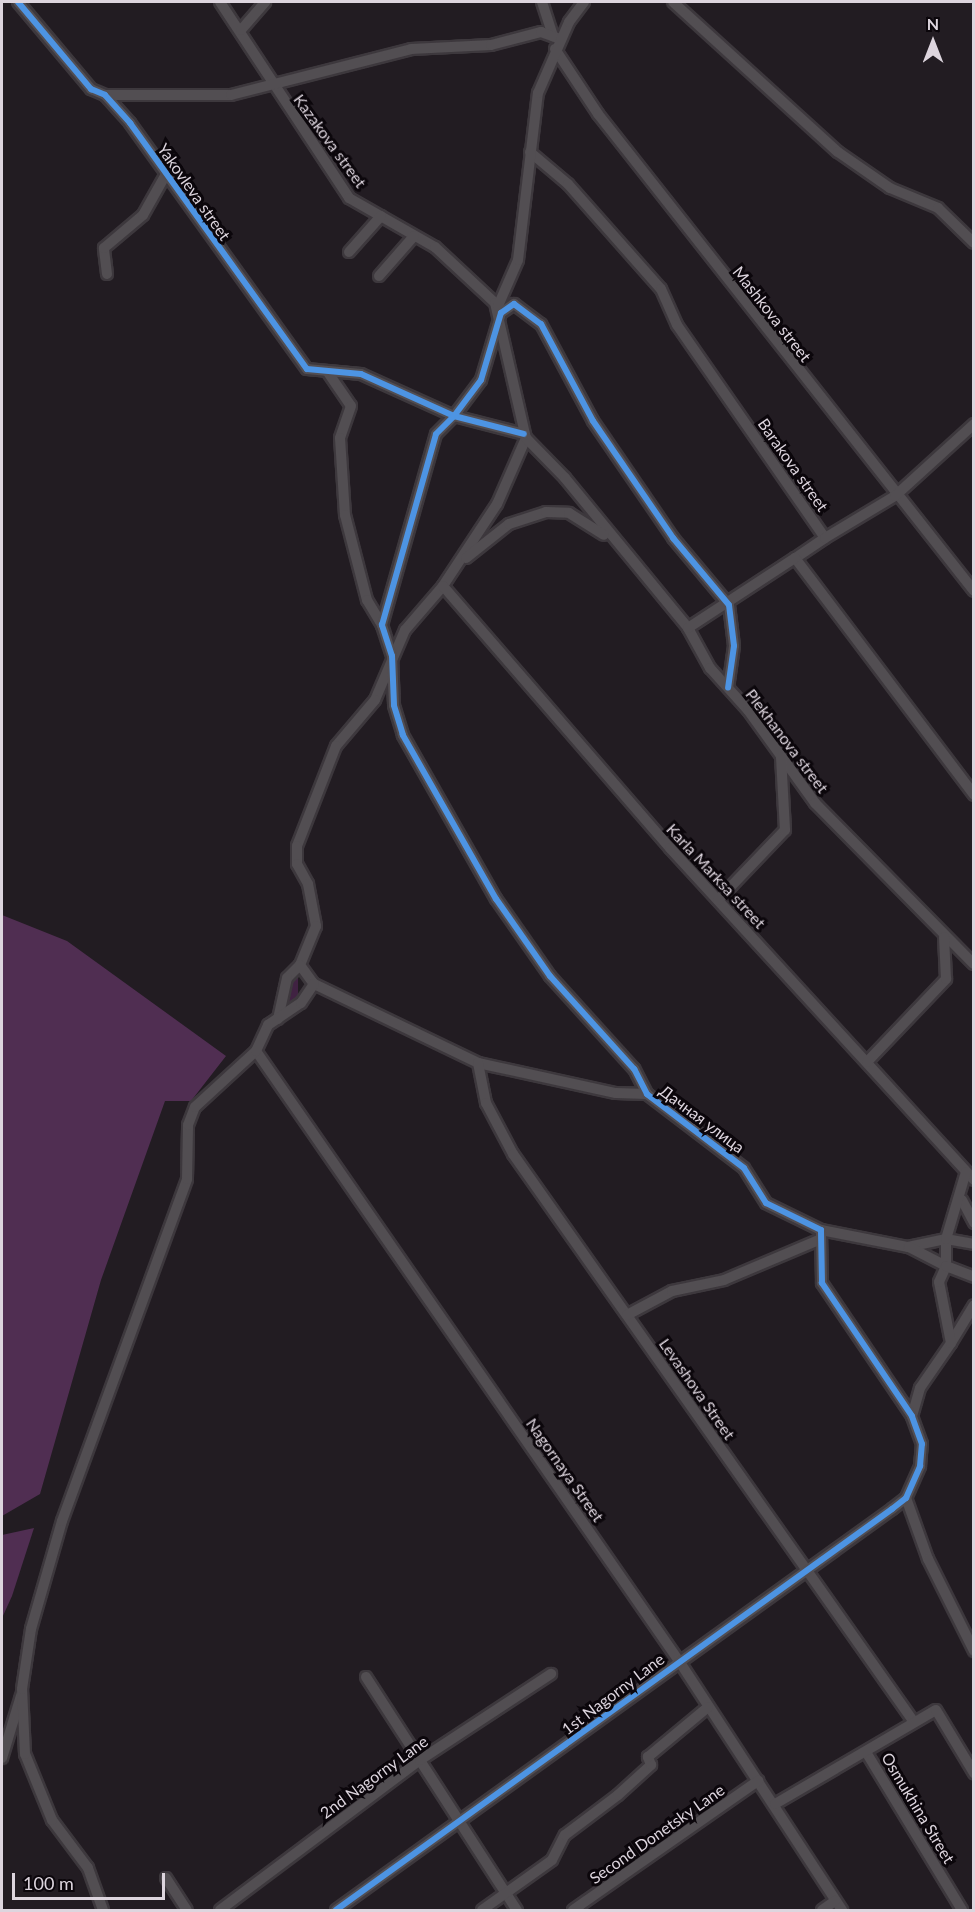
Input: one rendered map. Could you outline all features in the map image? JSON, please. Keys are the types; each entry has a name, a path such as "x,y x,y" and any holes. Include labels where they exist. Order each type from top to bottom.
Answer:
{"street":[{"name":"Yakovleva street","path":"18,2 91,88 105,95 234,272 274,315 307,369 361,374 454,416 525,436"},
{"name":"Kazakova street","path":"220,2 241,30 273,84 319,146 349,198 414,236 477,282 499,309"},
{"path":"241,30 265,2"},
{"path":"542,2 557,37"},
{"path":"382,626 436,434 454,416 481,380 499,309 518,260 538,93 555,50 557,37 584,2"},
{"path":"674,2 838,152 890,188 938,208 974,243"},
{"path":"105,95 231,95 411,50 491,45 541,32 557,37"},
{"name":"Mashkova street","path":"555,50 598,114 895,496 974,591"},
{"name":"Barakova street","path":"530,152 568,184 661,289 677,325 825,538 729,605 688,628"},
{"path":"108,274 104,249 143,215 165,177"},
{"path":"350,252 381,216"},
{"path":"379,276 414,236"},
{"path":"499,309 514,304 541,324 593,422 673,538 729,605 734,646 728,688"},
{"path":"278,1019 287,978 300,965 316,926 308,884 297,864 297,846 336,746 375,700 405,630 459,564 496,504 525,436 499,309"},
{"path":"327,371 351,406 340,438 345,515 367,600 382,626 392,656"},
{"path":"825,538 895,496 974,424"},
{"name":"Plekhanova street","path":"525,436 565,478 616,544 688,628 710,669 728,688 815,803 944,937 974,964"},
{"path":"459,564 509,524 546,512 568,513 616,544"},
{"path":"795,558 974,795"},
{"name":"Karla Marksa street","path":"443,586 718,900 970,1176"},
{"name":"Дачная улица","path":"392,656 394,705 403,735 496,899 550,976 634,1069 647,1094 744,1168 751,1187 766,1203 821,1234 908,1247 946,1239 963,1240 974,1244"},
{"path":"718,900 785,830 781,757"},
{"path":"867,1062 946,979 944,937"},
{"path":"300,965 314,984 478,1063 616,1093 647,1094"},
{"path":"2,1758 22,1694 30,1629 50,1558 187,1179 188,1125 195,1107 256,1051 268,1025 302,1003 314,984"},
{"name":"Nagornaya Street","path":"256,1051 679,1661 775,1804 838,1906"},
{"name":"Levashova Street","path":"478,1063 486,1103 513,1154 914,1722"},
{"path":"951,1343 939,1291 946,1266 946,1239 970,1176"},
{"path":"962,1200 974,1223"},
{"path":"627,1315 672,1291 724,1280 821,1234 822,1283 912,1416 922,1444 906,1498 933,1570 974,1651"},
{"path":"963,1240 974,1236"},
{"path":"908,1247 974,1277"},
{"path":"912,1416 920,1388 974,1305"},
{"name":"1st Nagorny Lane","path":"336,1911 806,1568 906,1498"},
{"name":"2nd Nagorny Lane","path":"220,1911 420,1760 551,1674"},
{"path":"366,1677 460,1821 501,1896 517,1911"},
{"path":"22,1694 30,1771 63,1839 88,1868 103,1911"},
{"path":"482,1911 552,1860 565,1835 651,1765 648,1757 708,1707"},
{"path":"775,1804 936,1710 974,1773"},
{"name":"Osmukhina Street","path":"866,1752 962,1911"},
{"name":"Second Donetsky Lane","path":"573,1911 758,1780"},
{"path":"166,1878 187,1911"},
{"path":"494,1911 501,1896"},
{"path":"822,1911 838,1906"}],"shaded area":[{"path":"2,915 67,941 226,1056 191,1101 165,1101 101,1280 40,1494 2,1516"},
{"path":"298,971 298,997 281,1009 289,981"},
{"path":"34,1528 12,1596 2,1618 2,1535"}],"cycle path":[{"path":"18,2 91,89 105,95 130,123 307,369 361,374 454,416 481,380 501,313 514,304 541,324 593,421 673,538 729,605 734,646 728,688"},
{"path":"336,1910 892,1509 906,1498 920,1466 922,1444 912,1416 822,1283 821,1230 766,1203 744,1168 647,1094 634,1069 550,976 496,899 403,735 394,705 392,656 382,625 436,434 454,416 524,434"}]}
